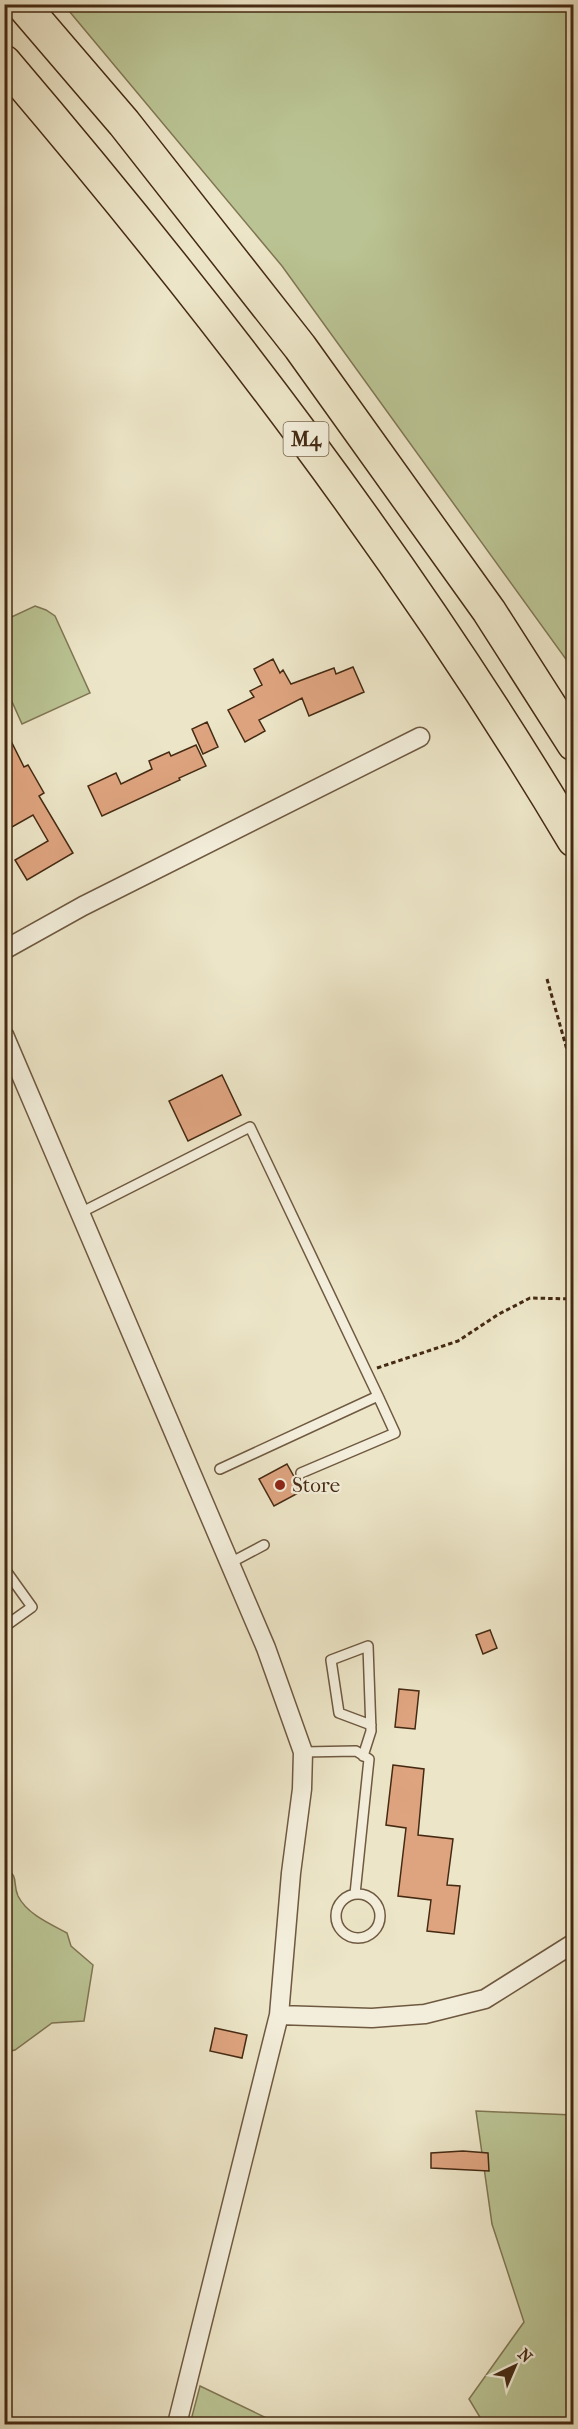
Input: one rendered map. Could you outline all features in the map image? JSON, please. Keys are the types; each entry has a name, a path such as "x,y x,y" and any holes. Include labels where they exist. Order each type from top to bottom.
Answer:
{"highway":[{"name":"M4","path":"22,4 124,123 300,347 489,611 573,744"},
{"name":"M4","path":"4,62 117,194 279,402 378,539 476,684 573,840"}],"street":[{"path":"4,950 83,906 420,737"},
{"path":"4,1035 266,1648 291,1712 303,1752 302,1788 291,1873 279,2014 177,2424"},
{"path":"279,2014 372,2018 425,2014 485,1999 573,1943"}],"lane":[{"path":"80,1213 250,1127 395,1433 301,1473"},
{"path":"220,1468 378,1396"},
{"path":"230,1563 264,1545"},
{"path":"4,1568 32,1607 4,1627"},
{"path":"363,1756 371,1725 368,1646 331,1660 339,1713 371,1725"},
{"path":"303,1752 356,1751 369,1759 356,1894"},
{"path":"356,1894 366,1895 373,1899 380,1912 378,1926 374,1932 361,1939 346,1935 341,1930 336,1917 340,1903 345,1898 356,1894"}],"path":[{"path":"547,979 571,1064 573,1090"},
{"path":"366,1371 458,1341 499,1314 530,1298 573,1299"}],"green space":[{"path":"64,5 573,5 573,669 282,266"},
{"path":"35,606 55,616 90,693 22,724 5,686 5,620"},
{"path":"5,1867 13,1874 18,1896 27,1908 67,1933 71,1946 93,1965 84,2021 52,2023 15,2050 5,2052"},
{"path":"476,2111 573,2115 573,2424 484,2424 469,2399 524,2322 492,2224"},
{"path":"200,2386 279,2424 190,2424"}],"building":[{"path":"273,659 280,673 283,670 291,684 334,668 336,674 353,667 364,692 309,716 302,698 259,720 265,731 245,742 228,710 254,697 250,691 262,685 254,669"},
{"path":"207,722 218,747 203,754 192,729"},
{"path":"4,727 24,767 28,765 44,793 39,796 73,853 27,880 15,860 48,841 33,815 12,827 4,813"},
{"path":"196,745 206,766 102,816 88,786 116,773 121,784 152,769 149,761 169,752 171,756"},
{"path":"222,1075 241,1115 188,1141 169,1101"},
{"name":"Store","path":"287,1464 302,1491 274,1506 259,1479"},
{"path":"490,1630 497,1648 483,1654 476,1635"},
{"path":"399,1689 419,1691 415,1729 395,1727"},
{"path":"393,1765 424,1769 418,1835 453,1839 447,1885 460,1886 454,1934 427,1931 431,1900 398,1896 406,1828 386,1825"},
{"path":"215,2028 247,2035 242,2058 210,2051"},
{"path":"463,2151 488,2153 489,2171 431,2168 431,2153"}],"place":[{"name":"Store","path":"280,1485"}]}
